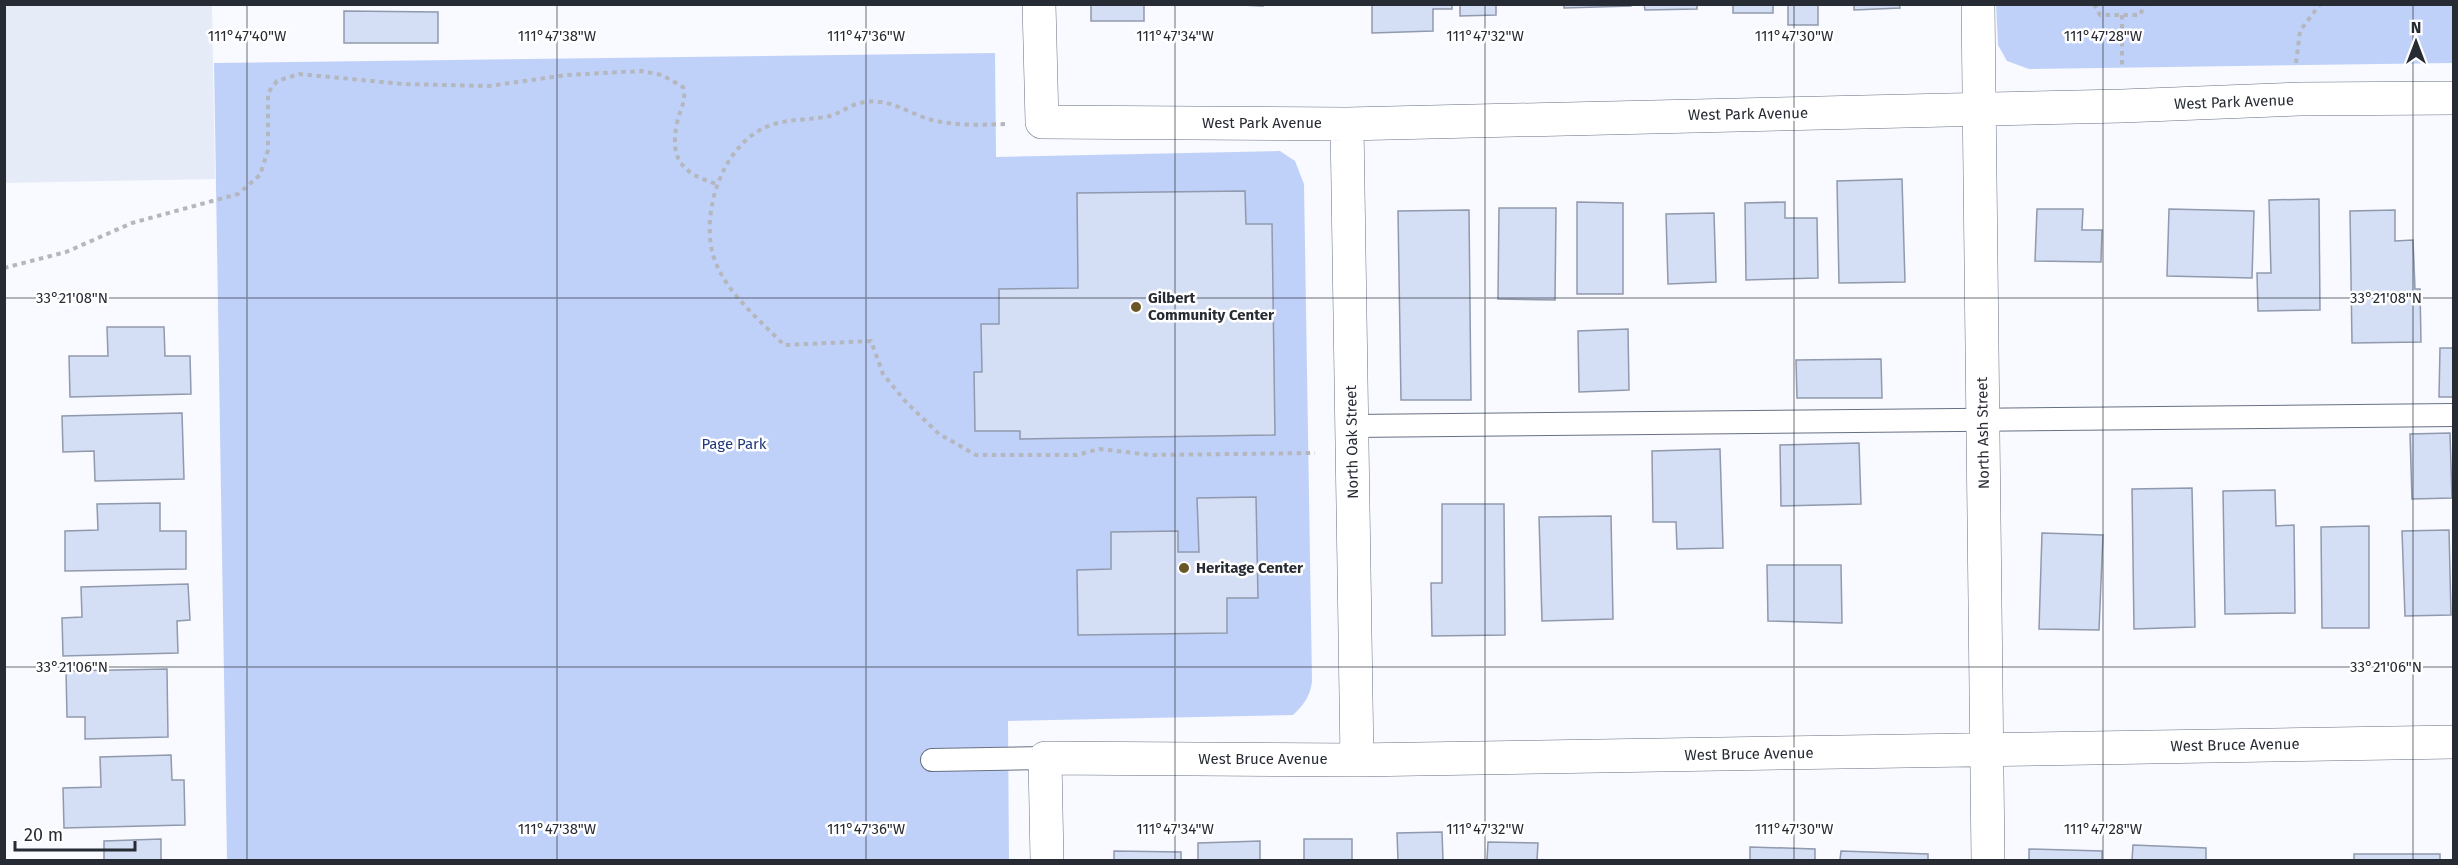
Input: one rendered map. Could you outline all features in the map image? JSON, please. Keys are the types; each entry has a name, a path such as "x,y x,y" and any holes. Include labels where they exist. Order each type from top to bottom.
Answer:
{"street":[{"path":"1039,4 1042,122"},
{"name":"North Ash Street","path":"1978,4 1988,861"},
{"name":"West Park Avenue","path":"1042,122 1347,124 2122,106 2300,99 2454,98"},
{"name":"North Oak Street","path":"1347,124 1357,760"},
{"name":"West Bruce Avenue","path":"1045,758 1357,760 2454,742"},
{"path":"1045,758 1047,861"}],"lane":[{"path":"1352,439 1983,420 2454,415"},
{"path":"932,760 1045,758"}],"path":[{"path":"2094,4 2100,15 2139,15 2145,4"},
{"path":"2300,99 2296,45 2300,31 2320,4"},
{"path":"2122,15 2122,106"},
{"path":"4,268 66,252 132,223 238,194 260,175 268,150 268,93 277,81 299,74 403,84 489,86 617,70 662,75 684,87 686,97 676,130 678,159 692,177 717,184"},
{"path":"1042,122 972,126 931,120 882,102 853,103 828,117 803,118 770,126 743,140 717,184 710,214 712,252 727,282 746,307 784,345 871,340 883,374 906,402 939,434 976,455 1077,455 1099,449 1151,455 1352,439"}],"shaded area":[{"path":"4,5 212,5 215,179 5,183"}],"green space":[{"path":"1996,5 2453,5 2453,63 2029,69 2007,61 1998,45"},
{"name":"Page Park","path":"995,53 996,157 1280,151 1295,161 1304,184 1312,682 1308,696 1297,711 1293,715 1008,721 1009,860 227,860 214,63"}],"building":[{"path":"1091,4 1144,4 1144,21 1091,21"},
{"path":"1215,4 1263,4 1263,6"},
{"path":"1372,4 1452,4 1452,9 1433,9 1433,31 1372,33"},
{"path":"1460,4 1496,4 1496,15 1460,16"},
{"path":"1564,4 1631,4 1631,6 1564,8"},
{"path":"1644,4 1697,4 1697,9 1645,10"},
{"path":"1733,4 1773,4 1773,13 1733,13"},
{"path":"1788,4 1818,4 1818,25 1788,25"},
{"path":"1854,4 1899,4 1900,8 1854,10"},
{"path":"344,11 438,12 438,43 344,43"},
{"path":"1902,179 1905,282 1839,283 1837,181"},
{"name":"Gilbert Community Center","path":"1245,191 1246,224 1272,224 1275,435 1020,439 1020,431 975,431 974,372 982,372 981,324 999,324 999,289 1078,288 1077,193"},
{"path":"2319,199 2320,310 2258,311 2257,273 2271,273 2269,200"},
{"path":"1577,202 1623,203 1623,294 1577,294"},
{"path":"1785,202 1785,218 1817,218 1818,278 1746,280 1745,203"},
{"path":"1499,208 1556,208 1555,300 1498,299"},
{"path":"2037,209 2083,209 2082,230 2102,230 2101,262 2035,261"},
{"path":"2169,209 2254,211 2252,278 2167,276"},
{"path":"1469,210 1471,400 1401,400 1398,211"},
{"path":"2395,210 2395,241 2413,240 2415,289 2420,289 2421,342 2352,343 2350,211"},
{"path":"1714,213 1716,282 1668,284 1666,214"},
{"path":"107,327 164,327 165,356 190,356 191,394 70,397 69,356 108,356"},
{"path":"1628,329 1629,390 1579,392 1578,331"},
{"path":"2440,348 2454,348 2454,397 2439,397"},
{"path":"1881,359 1882,398 1797,398 1796,360"},
{"path":"182,413 184,479 95,481 94,451 63,452 62,416"},
{"path":"2450,433 2452,498 2412,499 2410,434"},
{"path":"1859,443 1861,504 1781,506 1780,445"},
{"path":"1720,449 1723,548 1677,549 1676,522 1653,522 1652,451"},
{"path":"2192,488 2195,627 2134,629 2132,489"},
{"path":"2275,490 2276,526 2294,525 2295,613 2225,614 2223,491"},
{"name":"Heritage Center","path":"1256,497 1258,598 1227,598 1227,633 1078,635 1077,570 1111,569 1111,532 1178,531 1178,552 1199,552 1197,498"},
{"path":"160,503 160,531 186,531 186,569 65,571 65,531 98,530 97,504"},
{"path":"1442,504 1504,504 1505,635 1432,636 1431,583 1442,583"},
{"path":"1611,516 1613,619 1542,621 1539,517"},
{"path":"2369,526 2369,628 2322,628 2321,527"},
{"path":"2449,530 2451,615 2405,616 2402,531"},
{"path":"2042,533 2103,535 2099,630 2039,629"},
{"path":"1767,565 1841,565 1842,623 1768,621"},
{"path":"188,584 190,620 177,621 178,653 63,656 62,618 82,617 81,587"},
{"path":"167,669 168,737 85,739 85,717 67,717 66,671"},
{"path":"171,755 172,780 184,780 185,825 64,828 63,788 101,787 100,757"},
{"path":"1442,832 1443,860 1398,860 1397,833"},
{"path":"161,839 161,860 104,860 104,841"},
{"path":"1304,839 1352,839 1352,860 1304,860"},
{"path":"1260,841 1260,860 1198,860 1198,843"},
{"path":"1488,842 1538,843 1537,860 1487,860"},
{"path":"2133,845 2206,848 2206,860 2132,860"},
{"path":"1750,847 1815,849 1815,860 1750,860"},
{"path":"2029,849 2102,851 2102,860 2029,860"},
{"path":"1114,851 1181,852 1181,860 1114,860"},
{"path":"1841,851 1928,854 1928,860 1840,860"},
{"path":"2354,854 2440,854 2440,860 2354,860"}],"place":[{"name":"Gilbert Community Center","path":"1136,307"},
{"name":"Heritage Center","path":"1184,568"}]}
